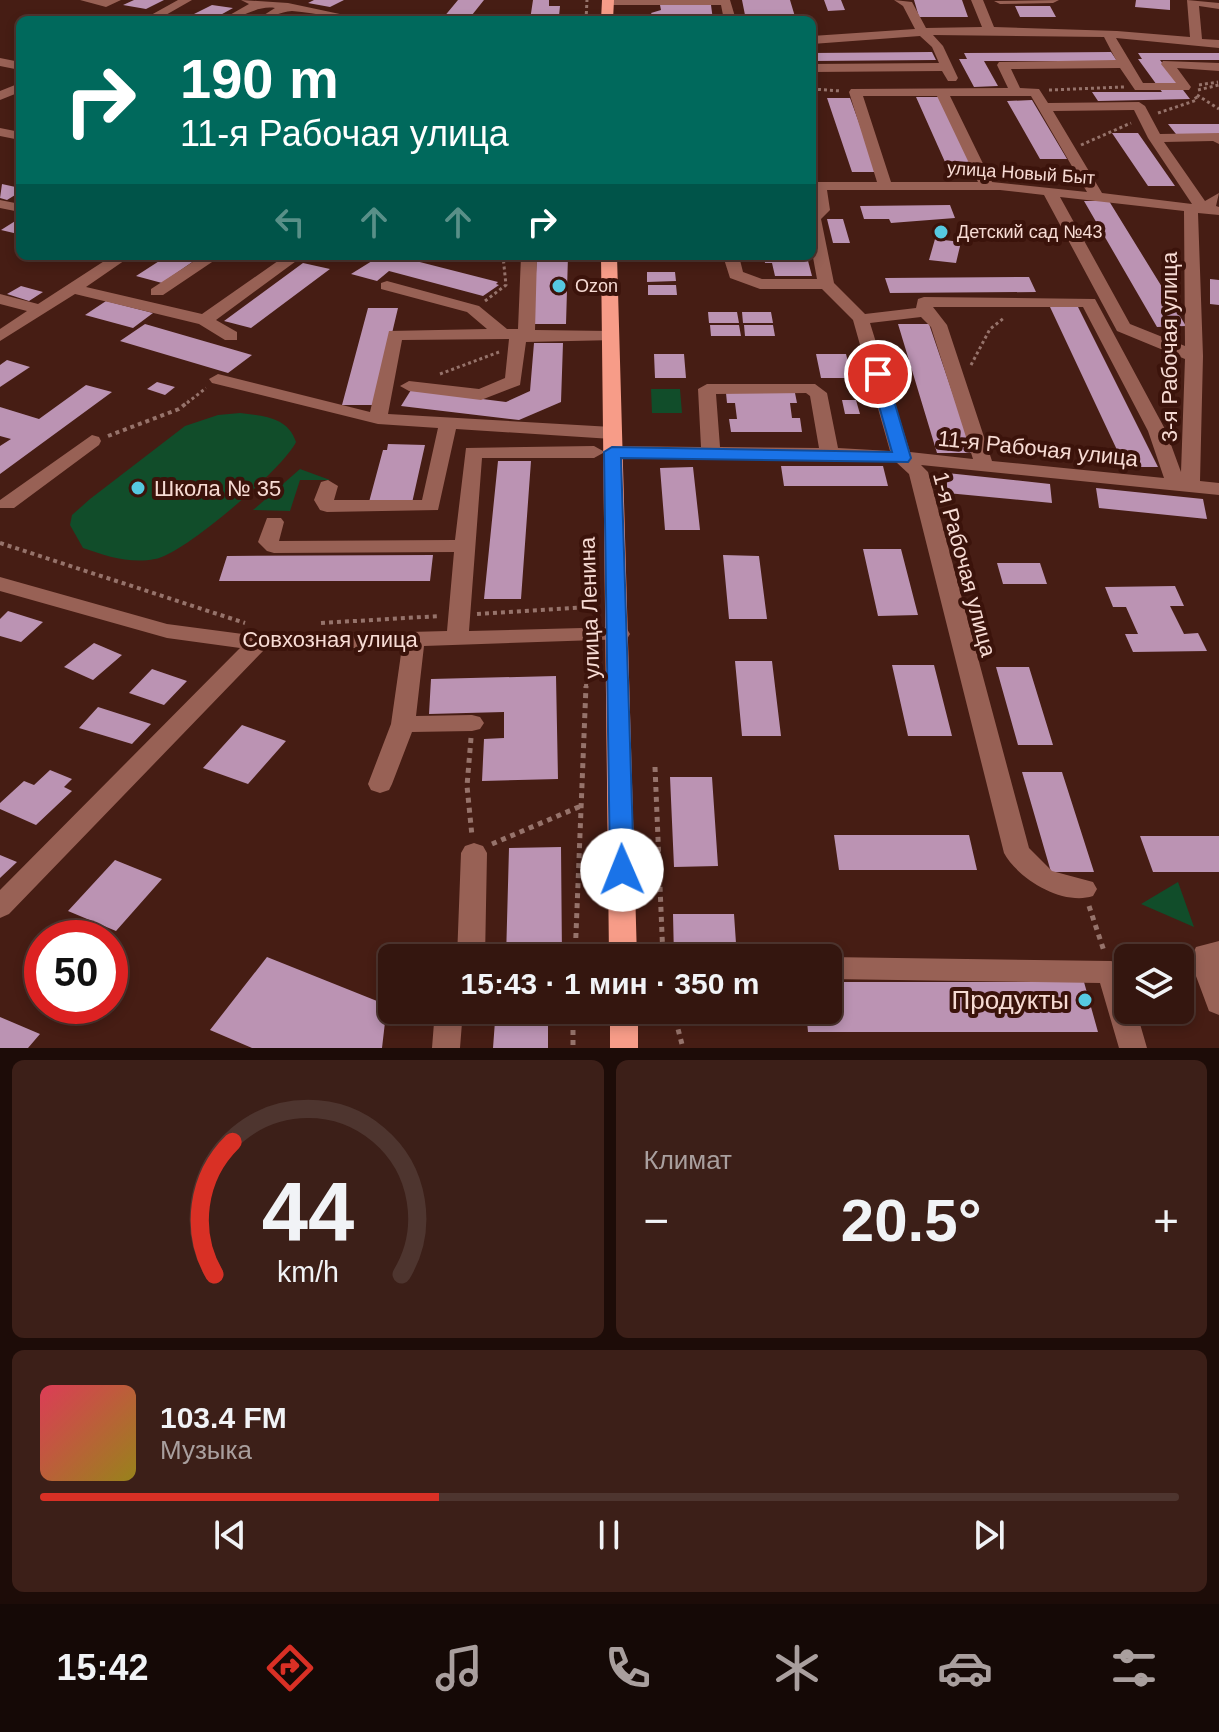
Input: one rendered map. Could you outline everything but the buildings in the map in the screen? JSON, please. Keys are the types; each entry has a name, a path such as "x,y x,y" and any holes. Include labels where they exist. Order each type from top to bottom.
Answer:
{"main road":[{"name":"улица Ленина","path":"609,260 606,446 619,634 623,944"},
{"path":"624,1024 624,1048"}],"street":[{"path":"86,0 106,4 118,2"},
{"path":"156,16 186,0"},
{"path":"247,0 341,16"},
{"path":"900,0 908,4 921,30 937,46 959,92"},
{"path":"977,0 989,30"},
{"path":"1013,30 1000,0 1053,0"},
{"path":"608,1 726,2 729,16"},
{"path":"1196,41 1193,1 1219,6"},
{"path":"235,16 261,2"},
{"path":"638,2 641,16"},
{"path":"270,16 288,6"},
{"path":"241,13 253,16"},
{"path":"816,40 921,30 1013,30 1110,40 1219,44"},
{"path":"1061,38 1064,46 1110,40"},
{"path":"1110,40 1139,87 1185,87 1167,64 1219,67"},
{"path":"1016,92 1003,65 1124,64"},
{"path":"816,68 946,67"},
{"path":"885,186 855,92 1035,92 1096,195"},
{"path":"942,93 987,186"},
{"path":"1045,107 1139,106 1155,138 1204,210 1219,197"},
{"path":"1155,138 1217,137 1219,140"},
{"name":"улица Новый Быт","path":"816,185 987,186 1096,195 1204,210"},
{"path":"1049,191 1123,327 1194,356"},
{"name":"3-я Рабочая улица","path":"1183,486 1204,210"},
{"path":"732,260 736,275 760,284 826,284 816,233"},
{"path":"0,336 117,260"},
{"path":"157,292 207,260"},
{"path":"205,320 289,260"},
{"path":"409,386 481,395 514,381 516,338 528,260"},
{"name":"1-я Рабочая улица","path":"826,284 861,319 902,458 918,472 1017,853 1026,866 1044,879 1084,889"},
{"path":"387,286 473,309 516,338"},
{"path":"73,289 205,320 231,336"},
{"path":"0,299 40,310"},
{"path":"985,467 939,325 925,312 924,302 1089,302 1183,486"},
{"path":"1094,310 1113,309"},
{"path":"861,319 925,312"},
{"path":"378,419 395,335 516,338 610,336"},
{"path":"218,379 378,419 476,425 606,446"},
{"path":"711,453 707,389 809,388 818,393 830,454"},
{"path":"328,486 324,500 327,506 431,506 448,423"},
{"path":"457,638 476,425"},
{"path":"2,508 92,441"},
{"path":"473,452 606,446"},
{"name":"11-я Рабочая улица","path":"606,446 711,453 902,458 1219,489"},
{"path":"274,522 268,542 274,547 465,546"},
{"name":"Совхозная улица","path":"0,584 167,631 414,639 619,634"},
{"path":"0,907 257,635"},
{"path":"380,784 403,724 414,639"},
{"path":"403,724 472,723"},
{"path":"471,944 474,853"},
{"path":"1219,952 1206,955 1204,960 1219,1003"},
{"path":"842,968 1111,972 1133,1048"},
{"path":"446,1048 448,1024"}],"path":[{"path":"1219,85 1192,92 1219,109"},
{"path":"1035,92 1139,87"},
{"path":"816,89 855,92"},
{"path":"473,309 506,285 503,260"},
{"path":"960,388 990,329 1025,302"},
{"path":"409,386 516,338"},
{"path":"92,441 179,409 195,397"},
{"path":"0,543 257,635"},
{"path":"319,623 587,607"},
{"path":"576,944 587,656"},
{"path":"472,723 467,786 474,853 581,806"},
{"path":"655,767 662,944"},
{"path":"1084,889 1111,972"},
{"path":"573,1024 573,1048"},
{"path":"677,1024 683,1048"}],"green space":[{"path":"651,389 680,389 682,413 652,413"},
{"path":"240,413 274,419 287,427 296,442 273,471 232,509 187,543 155,559 127,560 83,548 70,525 72,515 90,499 185,426 218,415"},
{"path":"300,469 330,480 300,480 290,511 253,510"},
{"path":"1178,882 1194,927 1141,904"}],"place":[{"name":"Детский сад №43","path":"941,232"},
{"name":"Ozon","path":"559,286"},
{"name":"Школа № 35","path":"138,488"},
{"name":"Продукты","path":"1085,1000"}],"route":[{"path":"622,870 619,634 612,452 868,454 902,458 878,374"}]}
